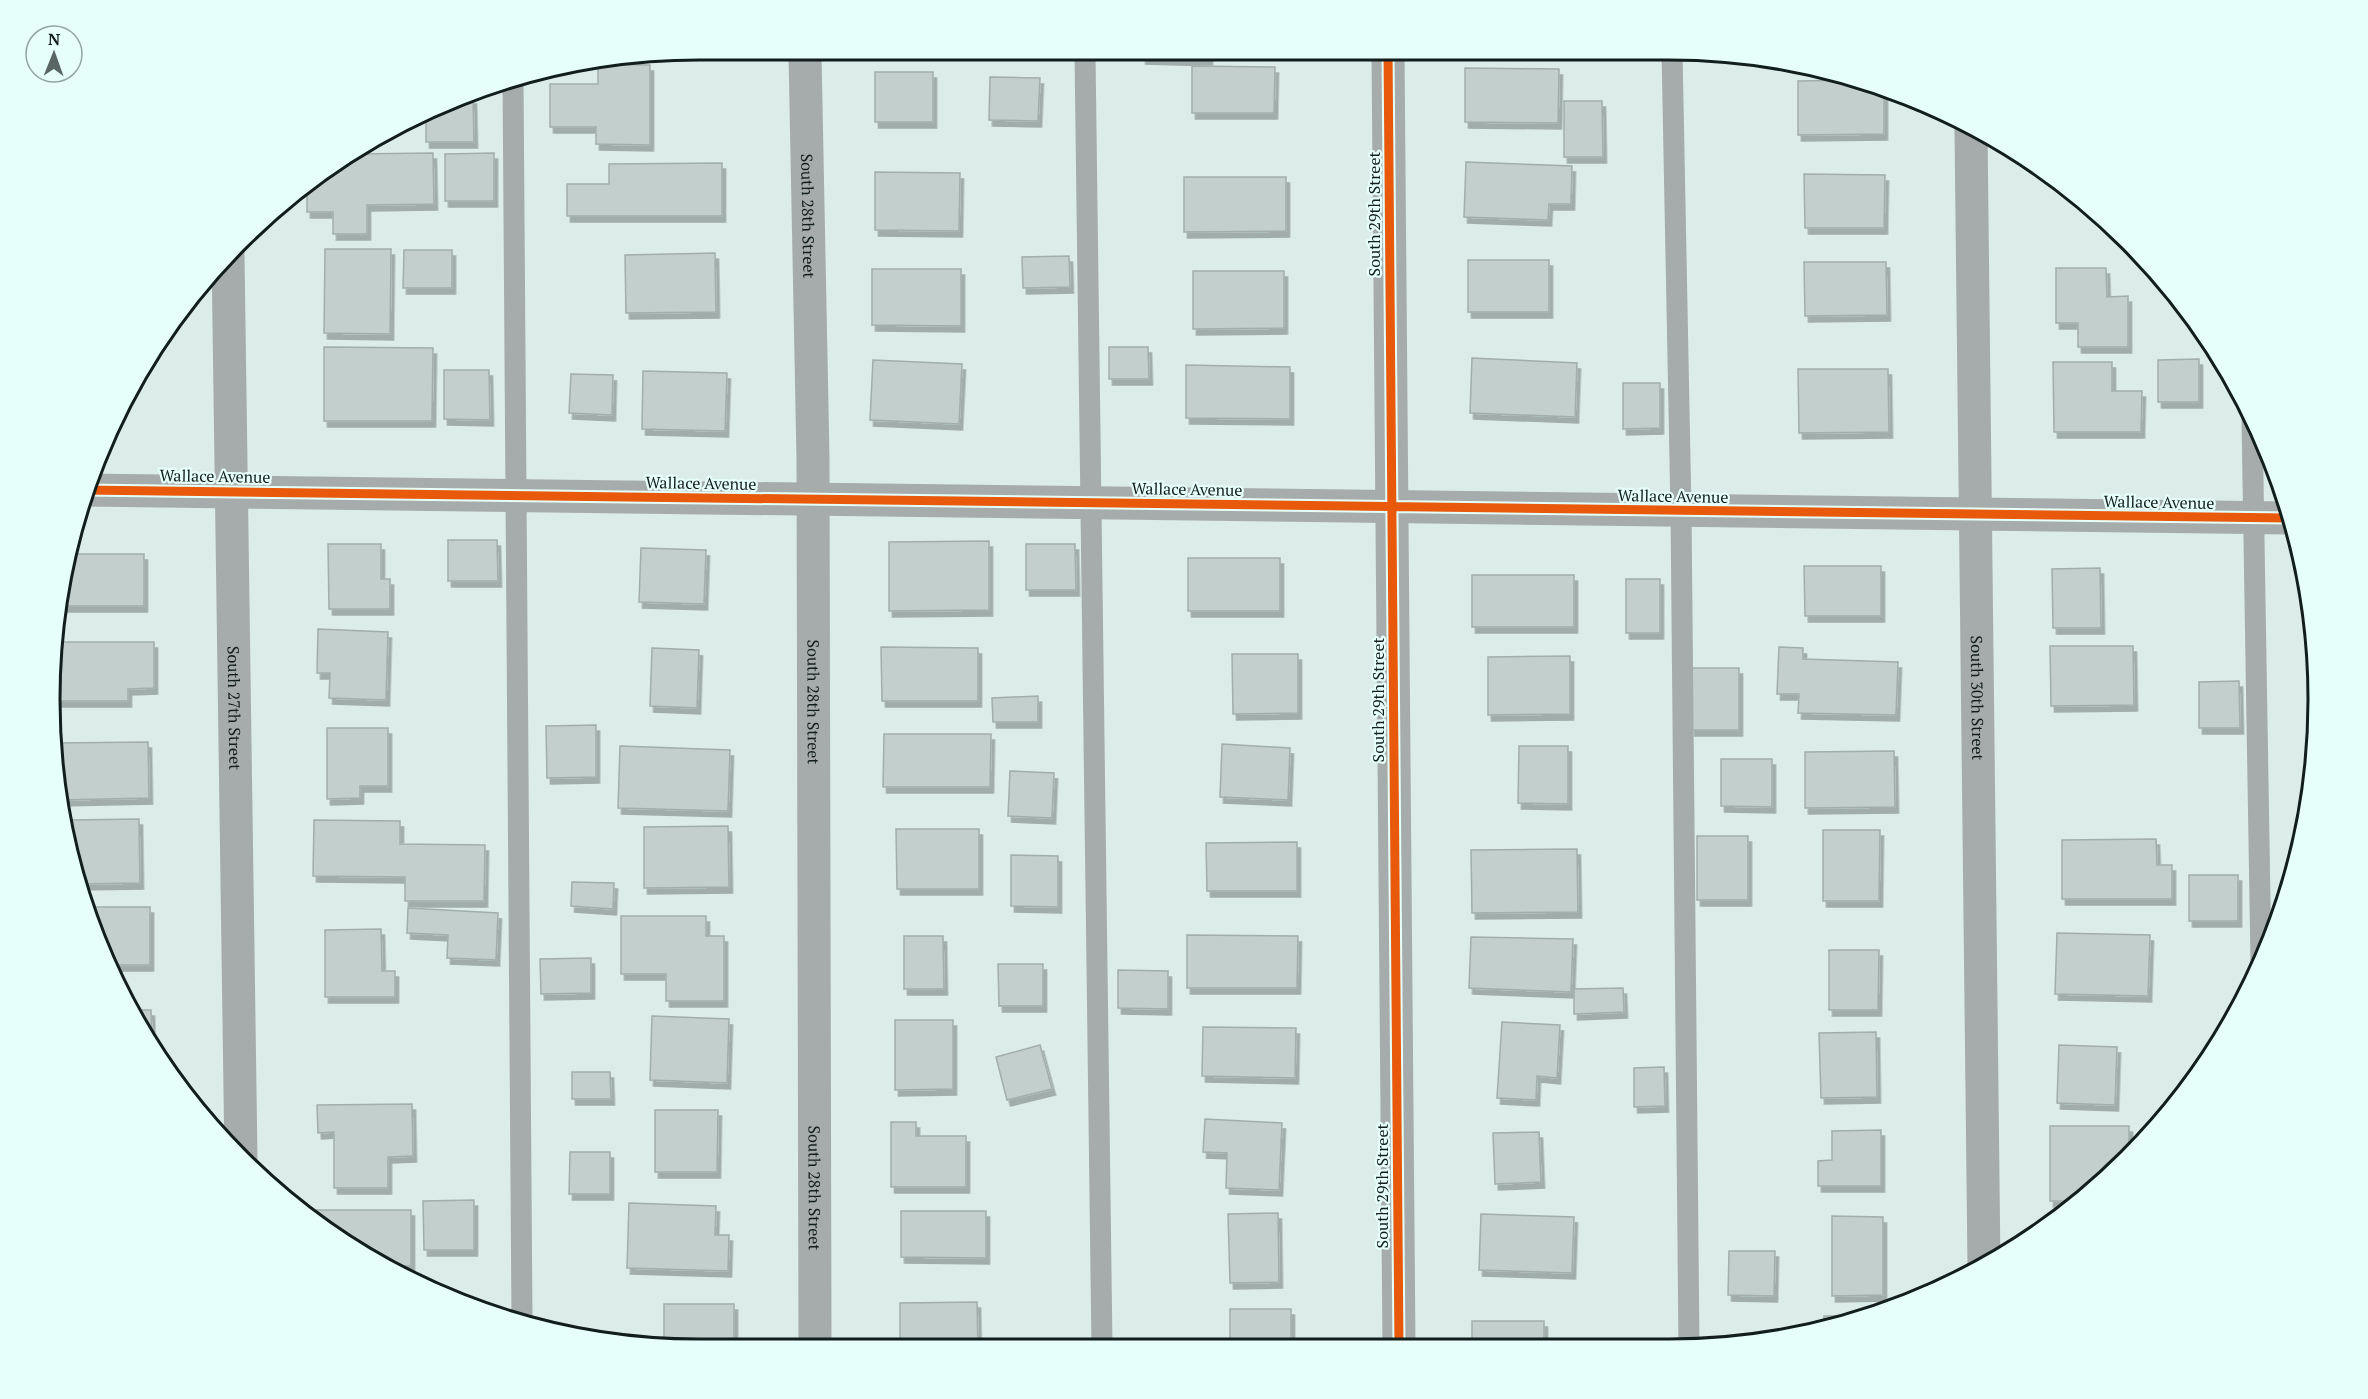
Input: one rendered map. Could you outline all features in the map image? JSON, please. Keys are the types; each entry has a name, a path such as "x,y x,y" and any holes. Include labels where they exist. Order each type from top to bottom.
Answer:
{"street":[{"name":"South 28th Street","path":"805,60 812,500 814,1339"},
{"name":"South 29th Street","path":"1388,60 1399,1339"},
{"name":"South 30th Street","path":"1971,137 1984,1255"},
{"name":"South 27th Street","path":"228,268 241,1145"},
{"name":"Wallace Avenue","path":"95,490 2281,518"}],"lane":[{"path":"1085,60 1102,1339"},
{"path":"1672,60 1681,511 1689,1339"},
{"path":"513,88 522,1313"},
{"path":"2252,440 2261,940"}],"building":[{"path":"622,64 650,65 650,145 596,144 596,127 550,127 550,84 598,84 598,68"},
{"path":"1192,66 1275,67 1274,113 1192,113"},
{"path":"1465,68 1559,69 1558,123 1465,122"},
{"path":"875,72 933,72 933,122 875,122"},
{"path":"990,77 1040,78 1038,121 989,120"},
{"path":"1798,81 1828,81 1884,98 1884,134 1798,135"},
{"path":"1564,101 1602,101 1603,157 1564,157"},
{"path":"473,102 474,142 426,142 426,122"},
{"path":"433,153 434,204 367,205 367,234 333,234 333,212 307,212 307,195 367,154"},
{"path":"494,153 494,201 445,201 445,154"},
{"path":"1466,162 1572,166 1571,204 1549,204 1548,220 1464,217"},
{"path":"722,163 722,216 567,216 567,184 609,184 609,164"},
{"path":"875,172 960,173 959,231 875,230"},
{"path":"1804,174 1885,175 1884,228 1805,228"},
{"path":"1184,177 1286,177 1286,231 1184,232"},
{"path":"325,249 391,249 390,334 324,333"},
{"path":"404,250 452,250 452,288 403,288"},
{"path":"715,253 716,312 626,313 625,255"},
{"path":"1069,256 1070,287 1023,288 1022,257"},
{"path":"1468,260 1549,260 1549,312 1468,312"},
{"path":"1804,262 1886,262 1887,315 1805,316"},
{"path":"2056,268 2106,268 2107,297 2128,296 2128,347 2078,347 2078,323 2056,323"},
{"path":"872,269 961,269 961,326 872,325"},
{"path":"1193,271 1284,271 1284,328 1193,329"},
{"path":"324,347 433,348 432,421 324,421"},
{"path":"1109,347 1148,347 1149,379 1109,379"},
{"path":"1472,358 1577,363 1575,417 1470,413"},
{"path":"2199,359 2199,402 2158,402 2158,360"},
{"path":"873,360 962,364 959,424 870,420"},
{"path":"2053,362 2112,362 2112,391 2142,391 2141,432 2054,432"},
{"path":"1186,365 1290,367 1290,419 1186,418"},
{"path":"1798,369 1888,369 1889,432 1799,433"},
{"path":"444,370 489,370 490,420 444,419"},
{"path":"643,371 727,373 725,431 642,429"},
{"path":"571,374 613,375 612,415 569,413"},
{"path":"1623,383 1660,383 1660,428 1623,429"},
{"path":"448,540 497,540 498,581 448,581"},
{"path":"989,541 989,610 889,611 889,542"},
{"path":"328,544 381,544 381,579 390,579 390,609 329,609"},
{"path":"1026,544 1075,544 1076,590 1026,590"},
{"path":"641,548 706,550 704,604 639,602"},
{"path":"77,554 144,554 144,606 67,606"},
{"path":"1188,558 1280,558 1280,611 1188,611"},
{"path":"1804,566 1881,566 1881,616 1805,616"},
{"path":"2100,568 2101,628 2053,628 2052,569"},
{"path":"1472,575 1574,575 1574,627 1472,627"},
{"path":"1626,579 1660,579 1660,633 1626,633"},
{"path":"318,629 388,632 386,700 329,698 330,673 317,673"},
{"path":"63,642 154,642 154,688 128,689 128,701 60,701"},
{"path":"2050,646 2133,646 2134,705 2051,706"},
{"path":"881,647 978,648 978,701 882,701"},
{"path":"1779,647 1803,648 1803,659 1898,662 1896,715 1798,713 1799,694 1777,694"},
{"path":"652,648 699,650 697,708 650,706"},
{"path":"1232,654 1298,654 1298,713 1233,714"},
{"path":"1570,656 1570,714 1488,715 1488,657"},
{"path":"1691,668 1739,668 1739,730 1691,730"},
{"path":"2239,681 2240,728 2199,728 2199,682"},
{"path":"1038,696 1038,722 993,722 992,698"},
{"path":"596,725 596,777 547,778 546,726"},
{"path":"327,728 388,728 388,786 360,786 360,798 327,799"},
{"path":"884,734 991,734 990,787 883,787"},
{"path":"148,742 149,798 68,800 61,743"},
{"path":"1222,744 1290,748 1288,800 1220,797"},
{"path":"620,746 730,750 728,811 618,808"},
{"path":"1519,746 1568,746 1568,804 1518,803"},
{"path":"1894,751 1895,807 1805,808 1805,752"},
{"path":"1721,759 1772,759 1772,807 1721,806"},
{"path":"1010,771 1054,773 1052,818 1008,816"},
{"path":"139,819 140,883 88,884 71,820"},
{"path":"314,820 400,821 400,844 485,845 484,901 405,901 405,877 313,876"},
{"path":"728,826 729,887 644,888 644,827"},
{"path":"896,829 979,829 979,889 897,889"},
{"path":"1823,830 1880,830 1879,901 1823,901"},
{"path":"1697,836 1748,836 1748,900 1697,900"},
{"path":"2156,839 2157,865 2172,865 2172,899 2062,899 2062,840"},
{"path":"1297,842 1297,891 1207,891 1206,843"},
{"path":"1577,849 1578,912 1472,913 1471,850"},
{"path":"1011,855 1058,856 1058,907 1011,906"},
{"path":"2189,875 2238,875 2238,921 2189,921"},
{"path":"572,882 614,883 613,909 571,906"},
{"path":"95,907 150,907 150,965 118,965"},
{"path":"408,908 498,913 496,960 447,958 448,935 407,933"},
{"path":"621,916 706,916 706,936 724,936 724,1001 666,1001 666,974 621,974"},
{"path":"381,929 382,971 395,971 395,997 325,997 325,930"},
{"path":"2057,933 2150,935 2148,996 2055,994"},
{"path":"1187,935 1298,936 1297,988 1187,988"},
{"path":"904,936 943,936 944,989 904,989"},
{"path":"1471,937 1573,939 1571,992 1469,988"},
{"path":"1829,950 1879,950 1878,1010 1829,1010"},
{"path":"591,958 591,993 541,994 540,959"},
{"path":"998,964 1043,964 1043,1006 999,1006"},
{"path":"1118,970 1168,971 1168,1009 1118,1008"},
{"path":"1623,988 1624,1012 1574,1014 1574,989"},
{"path":"141,1010 151,1010 151,1028"},
{"path":"652,1016 729,1019 727,1083 650,1080"},
{"path":"895,1020 953,1020 953,1089 895,1090"},
{"path":"1502,1022 1560,1025 1557,1078 1537,1076 1536,1100 1497,1098"},
{"path":"1203,1027 1296,1028 1295,1078 1202,1076"},
{"path":"1876,1032 1877,1097 1821,1098 1819,1033"},
{"path":"1040,1045 1052,1089 1007,1100 996,1057"},
{"path":"2059,1045 2117,1047 2115,1105 2057,1103"},
{"path":"1664,1067 1665,1106 1634,1107 1634,1068"},
{"path":"572,1072 610,1072 611,1099 572,1099"},
{"path":"412,1104 413,1156 388,1157 388,1188 334,1188 334,1132 318,1133 317,1105"},
{"path":"655,1110 718,1110 717,1172 655,1172"},
{"path":"1205,1119 1282,1123 1279,1190 1226,1188 1227,1153 1203,1152"},
{"path":"891,1122 916,1122 916,1136 966,1136 966,1187 891,1187"},
{"path":"2050,1126 2129,1126 2129,1143 2121,1152 2065,1201 2050,1201"},
{"path":"1881,1130 1881,1186 1818,1186 1818,1161 1832,1160 1832,1131"},
{"path":"1539,1132 1541,1182 1495,1184 1493,1133"},
{"path":"570,1152 610,1152 610,1194 569,1194"},
{"path":"474,1200 474,1250 424,1250 423,1201"},
{"path":"629,1203 716,1206 715,1235 729,1235 728,1271 627,1268"},
{"path":"317,1210 411,1210 411,1266 404,1266 380,1253"},
{"path":"901,1211 986,1211 986,1258 901,1257"},
{"path":"1278,1213 1279,1282 1230,1283 1228,1214"},
{"path":"1481,1214 1574,1217 1572,1273 1479,1270"},
{"path":"1832,1216 1883,1217 1883,1295 1832,1296"},
{"path":"1729,1251 1775,1251 1774,1296 1728,1295"},
{"path":"977,1302 978,1339 900,1339 900,1303"},
{"path":"664,1304 734,1304 734,1339 664,1338"},
{"path":"1230,1309 1291,1309 1291,1339 1230,1339"},
{"path":"1824,1316 1837,1316 1834,1317 1824,1319"},
{"path":"1472,1321 1544,1321 1544,1339 1472,1339"}],"cycle path":[{"path":"1388,60 1399,1339"},
{"path":"95,490 2281,518"}]}
